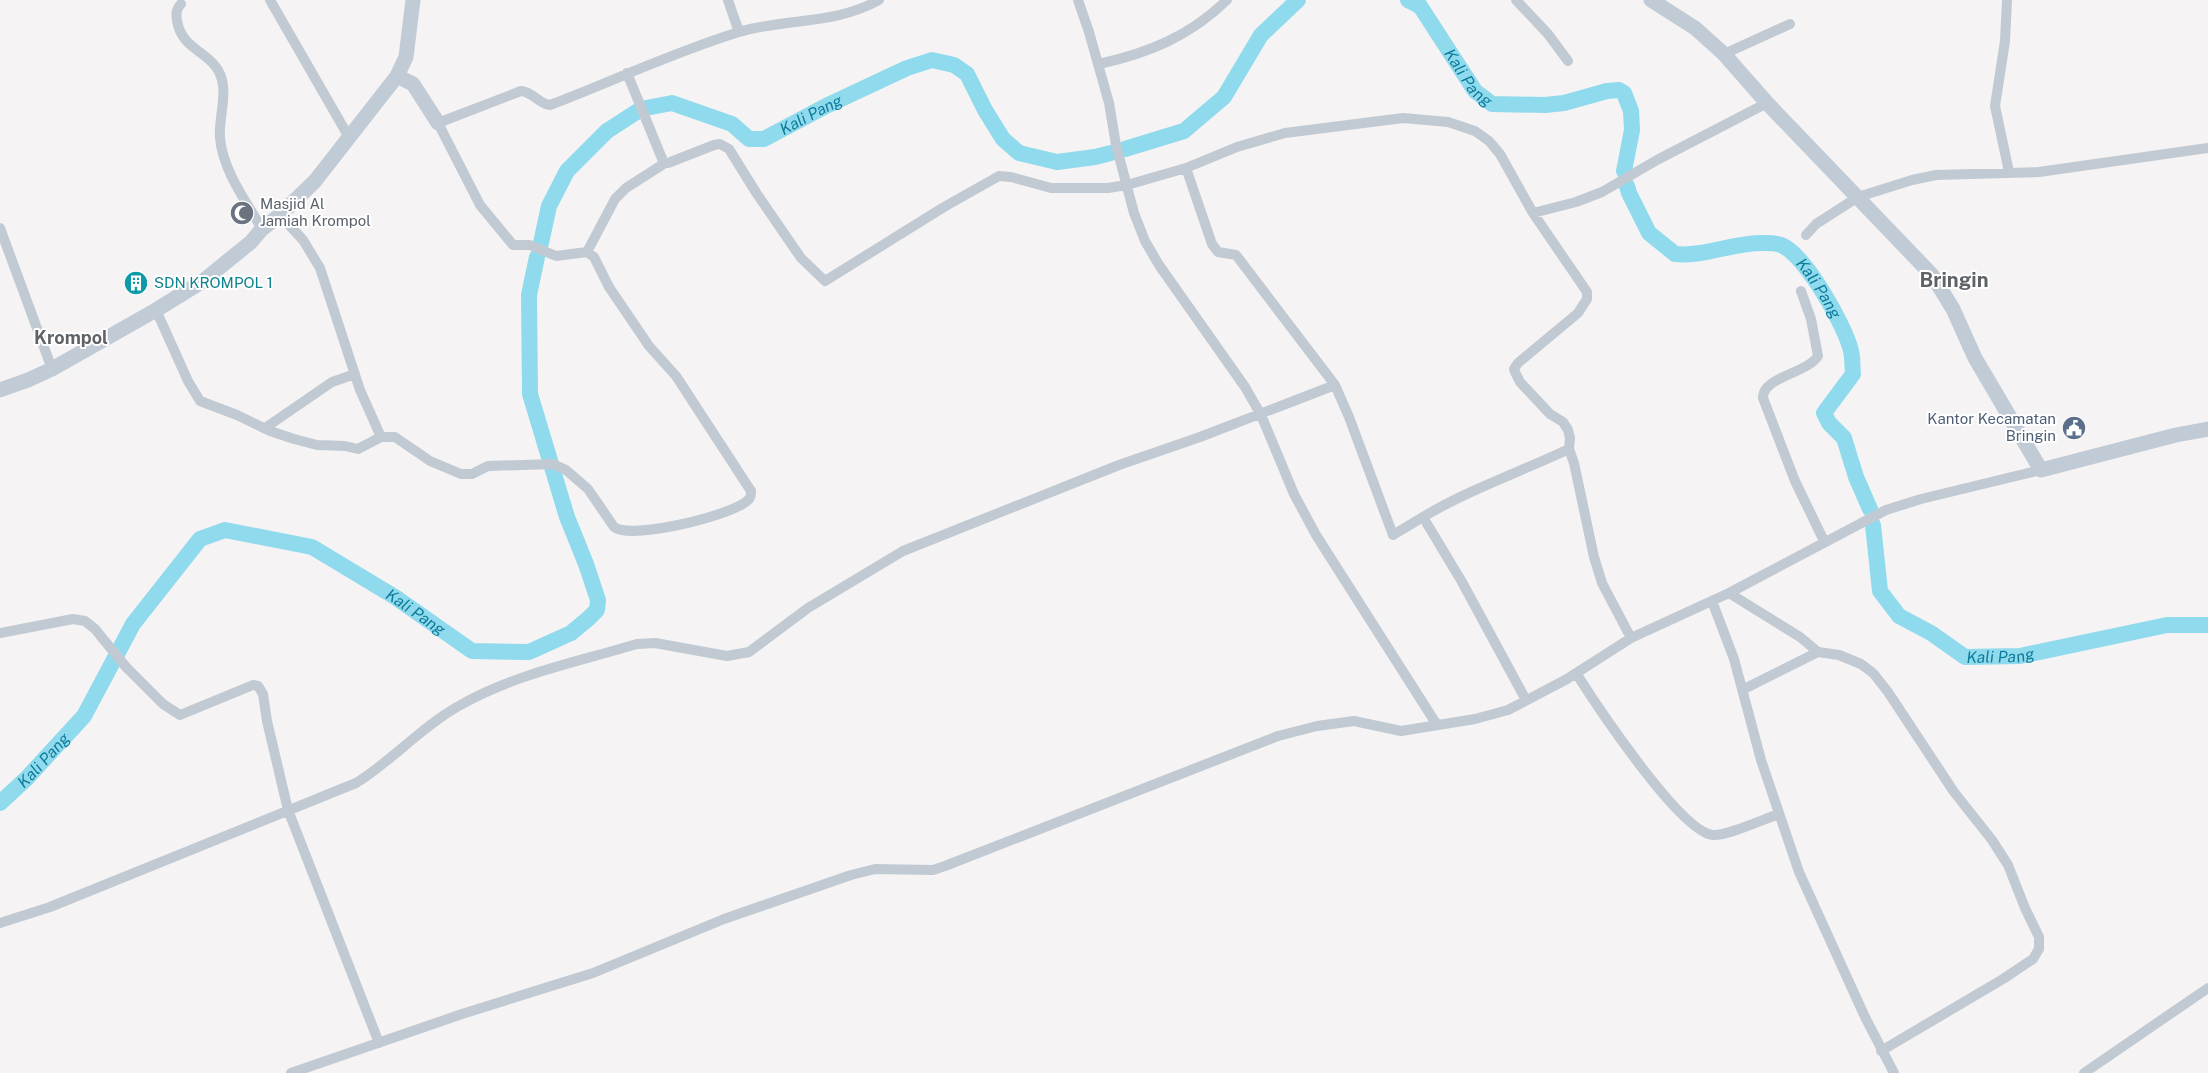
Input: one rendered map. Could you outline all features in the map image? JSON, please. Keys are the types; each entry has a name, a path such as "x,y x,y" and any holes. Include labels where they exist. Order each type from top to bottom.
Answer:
{"street":[{"path":"270,0 350,139"},
{"path":"0,390 28,380 52,368 156,310 203,281 280,215 315,181 350,139 396,76 406,57 413,0"},
{"path":"728,0 739,32"},
{"path":"438,123 521,91 528,92 544,104 550,105 662,58 739,32 849,14 879,0"},
{"path":"1078,0 1099,64 1127,185 1145,240 1159,265 1245,387 1261,415 1294,494 1316,535 1437,725"},
{"path":"1099,64 1151,50 1192,29 1228,0"},
{"path":"1516,0 1548,34 1568,61"},
{"path":"1650,0 1695,28 1724,54 1767,103 1932,275 1953,309 1975,358 2041,470"},
{"path":"2008,0 2005,41 1995,106 2009,172"},
{"path":"181,4 176,13 178,26 194,50 218,70 223,84 220,138 225,163 262,229"},
{"path":"1724,54 1790,24"},
{"path":"627,74 656,147 665,163"},
{"path":"156,310 188,381 200,401 237,414 294,440 317,445 345,446 358,449 381,437 395,437 430,461 462,474 472,474 488,466 553,464 566,470 588,489 614,527 620,531 642,532 709,518 747,501 751,491 708,422 676,376 649,346 609,287 594,257 586,252 556,256 530,245 513,245 480,205 438,123 413,84 396,76"},
{"path":"1533,213 1576,202 1602,192 1657,160 1767,103"},
{"path":"586,252 615,199 626,188 665,163 720,144 729,149 801,258 825,281 944,207 999,176 1011,177 1051,188 1083,189 1127,185 1186,168 1237,147 1285,133 1403,118 1448,122 1475,131 1489,140 1500,154 1533,213 1586,292 1588,299 1578,313 1518,363 1515,372 1520,382 1550,414 1563,422 1570,438 1569,450 1574,463 1594,557 1602,583 1631,638"},
{"path":"1806,235 1816,224 1858,197 1912,180 1936,175 2046,171 2208,148"},
{"path":"1186,168 1212,244 1218,252 1236,255 1334,385 1349,417 1393,535 1466,492 1522,471 1569,450"},
{"path":"280,215 303,240 320,268 360,390 381,437"},
{"path":"0,228 4,252 52,368"},
{"path":"1801,291 1811,319 1818,356 1810,364 1768,386 1764,390 1763,398 1795,481 1824,542"},
{"path":"265,428 332,382 355,374"},
{"path":"0,923 50,907 356,783 381,767 418,734 455,708 510,682 637,644 656,643 727,656 749,652 808,608 903,551 1119,465 1261,415 1334,385"},
{"path":"291,1073 593,973 724,919 851,875 875,869 933,870 945,866 1278,736 1336,722 1354,721 1400,731 1475,719 1508,710 1576,673 1631,638 1729,593 1886,510 1921,498 2041,470 2176,435 2208,429"},
{"path":"1424,516 1526,700"},
{"path":"1729,593 1800,637 1818,652 1838,655 1861,664 1873,673 1888,692 1954,792 1992,840 2008,865 2039,937 2039,949 2033,959 2004,979 1881,1051"},
{"path":"1712,601 1734,659 1779,814 1799,872 1881,1051 1894,1073"},
{"path":"0,633 26,626 79,619 85,621 95,629 126,667 163,704 180,715 253,684 258,686 263,694 267,721 288,810 379,1043"},
{"path":"1742,690 1818,652"},
{"path":"1576,673 1608,723 1644,770 1681,813 1702,830 1710,834 1720,834 1779,814"},
{"path":"2084,1073 2208,988"}],"waterway":[{"name":"Kali Pang","path":"1125,149 1184,131 1224,97 1261,35 1298,0"},
{"name":"Kali Pang","path":"1408,0 1420,6 1475,91 1492,104 1545,105 1564,103 1607,91 1619,90 1624,93 1631,111 1632,130 1624,171"},
{"name":"Kali Pang","path":"541,243 549,206 567,171 607,131 641,109 672,103 732,124 749,139 764,139 826,106 907,68 932,60 954,65 967,74 985,110 1003,139 1019,153 1057,162 1111,153"},
{"name":"Kali Pang","path":"1627,186 1649,233 1675,254 1697,254 1740,245 1777,244 1791,251 1812,276 1833,309 1848,340 1852,357 1853,374 1824,413 1829,423 1844,438 1856,477 1870,509"},
{"name":"Kali Pang","path":"0,803 26,779 84,716 133,624 200,539 225,530 312,547 395,597 472,651 529,652 571,633 597,610 598,600 567,517 530,394 529,295 537,257"},
{"name":"Kali Pang","path":"1873,525 1880,591 1899,616 1931,633 1965,657 2020,656 2167,625 2208,625"}],"place":[{"name":"Masjid Al Jamiah Krompol","path":"242,213"},
{"name":"SDN KROMPOL 1","path":"136,283"},
{"name":"Kantor Kecamatan Bringin","path":"2074,428"}],"district":[{"name":"Bringin","path":"1954,280"},
{"name":"Krompol","path":"71,338"}]}
